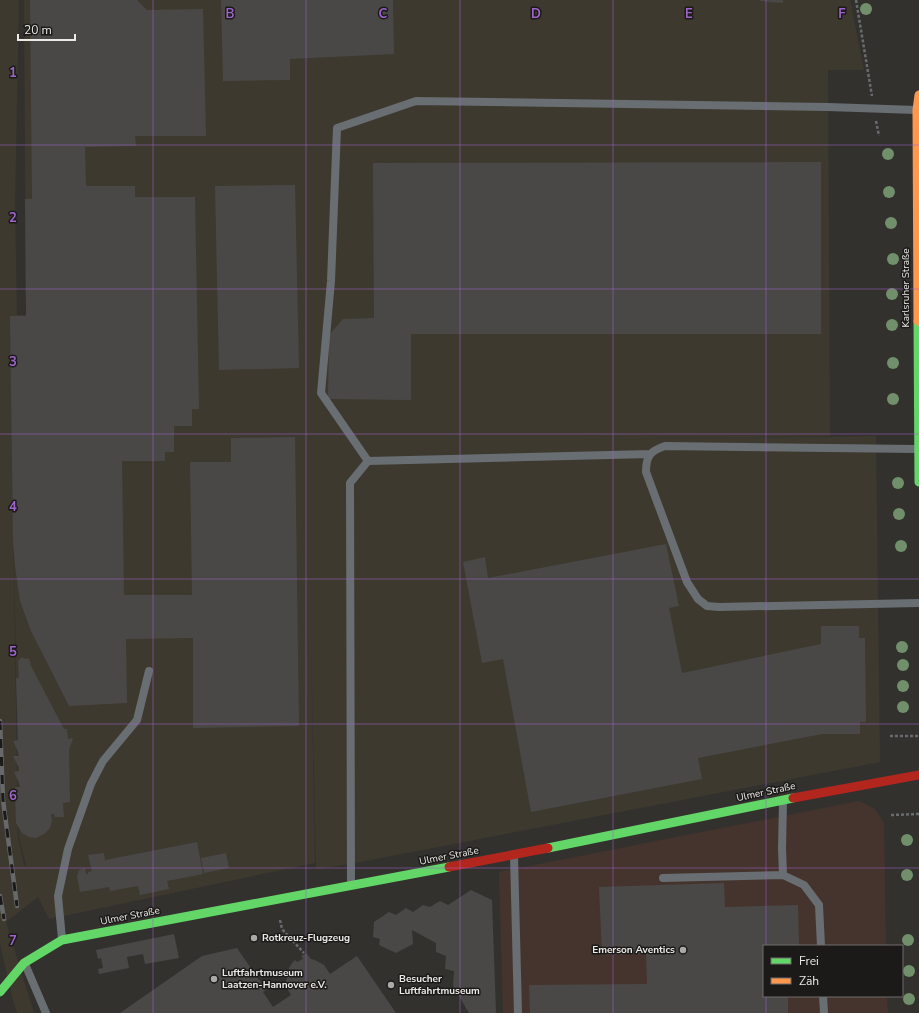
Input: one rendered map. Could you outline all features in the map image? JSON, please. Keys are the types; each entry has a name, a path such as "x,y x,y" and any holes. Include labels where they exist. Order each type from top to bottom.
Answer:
{"street":[{"name":"Karlsruher Straße","path":"919,94 917,110 919,482"},
{"name":"Ulmer Straße","path":"0,992 24,963 62,940 514,855 783,800 919,775"}],"lane":[{"path":"368,461 321,393 331,281 337,128 416,101 917,110"},
{"path":"918,449 665,446 656,449 650,454 646,462 646,472 687,582 698,599 707,606 718,608 919,603"},
{"path":"351,886 350,482 368,461 650,454"},
{"path":"62,940 58,896 68,849 91,784 103,761 137,720 149,671"},
{"path":"783,800 783,875"},
{"path":"514,855 518,1013"},
{"path":"663,878 783,875 804,885 819,905 821,945"},
{"path":"24,963 46,1013"},
{"path":"823,997 824,1013"}],"path":[{"path":"856,0 879,136"},
{"path":"890,736 919,736"},
{"path":"891,815 919,814"},
{"path":"276,900 282,929 304,952"}],"shaded area":[{"path":"0,0 19,0 15,205 17,315 26,315 24,0 850,0 864,70 828,70 830,436 574,440 876,436 880,762 350,864 316,869 311,639 315,863 49,919 38,897 6,922 34,1013 17,1013 0,944","holes":["11,392 19,837 27,869 24,864 18,837"]},
{"name":"Emerson Aventics","path":"859,801 875,809 884,823 886,945 763,945 763,997 887,997 888,1013 503,1013 499,872"}],"building":[{"path":"30,0 137,0 147,10 203,9 206,136 135,136 136,146 85,147 86,186 135,186 135,197 195,197 199,409 192,409 192,426 174,426 174,452 165,452 165,461 122,461 124,595 192,595 190,462 231,462 231,438 295,437 299,726 193,728 193,638 126,639 127,703 69,706 31,631 20,601 13,542 10,316 26,316 25,199 32,199"},
{"path":"221,0 393,0 394,54 290,59 290,80 223,81"},
{"path":"783,0 783,3 760,1"},
{"path":"821,162 821,334 411,334 411,400 328,399 329,335 343,319 374,318 373,163"},
{"path":"295,185 299,368 219,370 215,186"},
{"path":"666,544 679,606 669,608 682,673 821,644 821,626 859,626 859,638 865,638 866,722 860,722 860,734 822,734 698,758 702,779 531,812 503,659 482,663 463,562 485,557 488,578"},
{"path":"22,657 26,659 28,658 31,663 30,664 64,729 67,729 68,739 73,738 69,750 70,802 63,803 64,817 55,817 54,814 51,814 52,821 50,828 44,834 36,838 29,837 22,833 16,823 15,793 17,791 15,787 20,787 14,772 19,771 19,768 13,756 19,756 13,741 18,740 16,678 19,678 18,661"},
{"path":"197,842 203,874 167,881 169,889 140,895 138,886 110,891 109,887 80,892 77,876 79,870 85,868 86,874 92,871 88,855 104,853 105,860"},
{"path":"226,853 229,868 204,873 201,858"},
{"name":"Emerson Aventics","path":"724,883 725,907 798,905 799,945 763,945 763,997 788,997 788,1013 530,1013 529,985 647,984 646,954 602,955 599,887"},
{"path":"471,890 492,900 496,1013 469,1013 453,986 454,971 445,969 446,956 436,952 436,943 412,930 413,944 396,953 379,945 380,939 373,937 374,922 389,912 396,915 406,908 413,912 423,905 430,907 440,901 448,905"},
{"path":"174,934 179,958 145,964 143,954 127,957 129,968 99,974 98,969 103,968 101,958 98,959 96,950"},
{"name":"Luftfahrtmuseum Laatzen-Hannover e.V.","path":"237,948 266,990 263,992 273,1007 291,995 286,986 287,972 295,960 297,962 303,959 301,956 306,953 311,959 324,965 330,974 357,956 396,1013 120,1013 202,956"}],"railway":[{"path":"0,721 3,800 17,906"},
{"path":"0,896 4,919"}],"traffic: fast":[{"path":"918,321 919,482"},
{"path":"548,848 793,798"},
{"path":"0,992 24,963 62,940 449,867"}],"traffic: slow":[{"path":"918,321 917,110 919,95"}],"traffic: jam":[{"path":"793,798 919,775"},
{"path":"449,867 548,848"}],"place":[{"name":"Rotkreuz-Flugzeug","path":"254,938"},
{"name":"Emerson Aventics","path":"683,950"},
{"name":"Luftfahrtmuseum Laatzen-Hannover e.V.","path":"214,979"},
{"name":"Besucher Luftfahrtmuseum","path":"391,985"}]}
